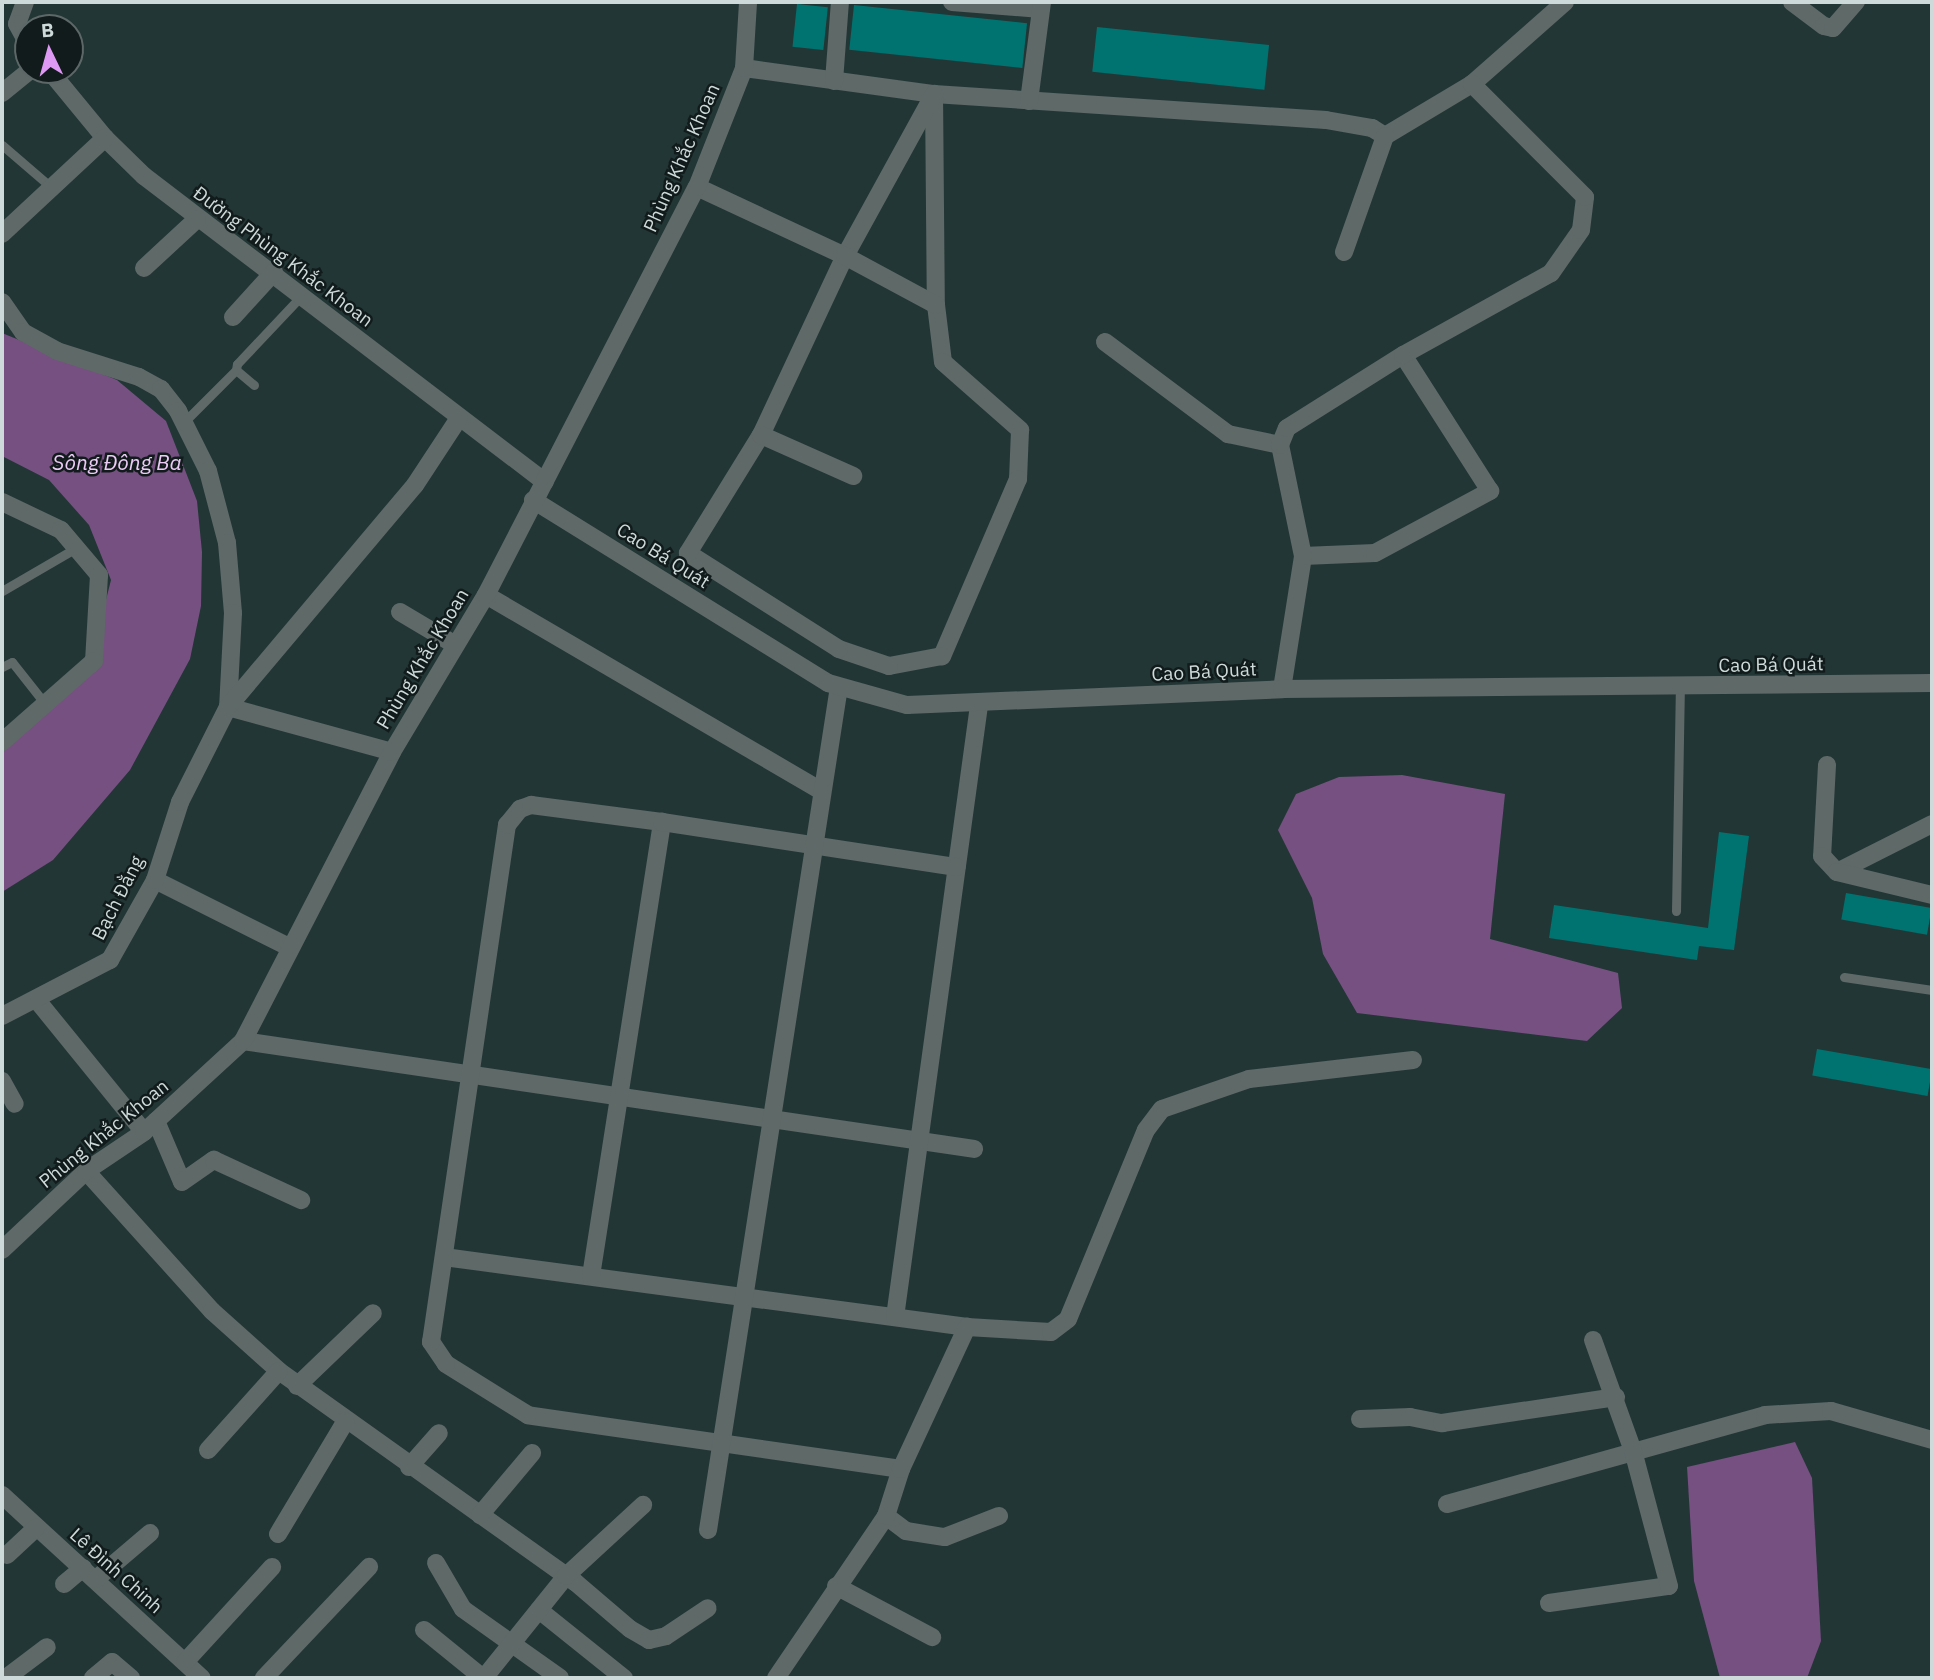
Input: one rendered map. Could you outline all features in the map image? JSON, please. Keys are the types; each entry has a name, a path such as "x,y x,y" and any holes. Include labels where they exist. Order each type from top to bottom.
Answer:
{"street":[{"name":"Phùng Khắc Khoan","path":"3,1247 86,1171 150,1126 243,1041 391,752 486,595 697,187 744,68 748,2"},
{"path":"834,80 840,2"},
{"path":"952,2 1041,5 1029,101"},
{"path":"1344,252 1385,136 1472,84 1565,2"},
{"path":"1792,2 1824,26 1833,28 1856,2"},
{"path":"744,68 934,94 1326,120 1372,128 1385,136"},
{"name":"Đường Phùng Khắc Khoan","path":"60,84 104,138 197,219 274,272 301,296 545,482"},
{"path":"1282,689 1303,556 1280,445 1293,422 1403,355 1550,273 1581,230 1586,197 1472,84"},
{"path":"934,94 936,305 943,362 1020,430 1018,479 942,656 889,666 839,649 688,553 761,435 845,256 934,94"},
{"path":"2,234 104,138"},
{"path":"697,187 845,256 936,305"},
{"path":"144,268 197,219"},
{"path":"233,317 274,272"},
{"path":"2,302 23,332 42,343 130,373 161,388 184,422 208,471 227,543 233,613 228,707"},
{"path":"1105,342 1228,434 1280,445"},
{"path":"1303,556 1375,553 1490,491 1403,355"},
{"path":"228,707 415,485 459,418"},
{"path":"761,435 853,476"},
{"name":"Cao Bá Quát","path":"533,500 838,687 907,705 979,705 1282,689 1680,688 1932,683"},
{"path":"2,502 61,530 99,575 94,661 2,742"},
{"path":"486,595 822,791"},
{"path":"400,612 454,644"},
{"path":"708,1530 838,687"},
{"path":"895,1317 979,705"},
{"path":"228,707 391,752"},
{"name":"Bạch Đằng","path":"2,1016 110,960 155,880 180,802 228,707"},
{"path":"1827,765 1822,856 1837,872 1932,895"},
{"path":"901,1469 528,1415 508,1407 433,1351 444,1257 511,817 531,805 957,867"},
{"path":"592,1276 662,822"},
{"path":"1837,872 1932,824"},
{"path":"155,880 289,947"},
{"path":"36,999 150,1126 182,1182 214,1160 301,1200"},
{"path":"243,1041 974,1149"},
{"path":"444,1257 967,1327 1043,1334 1063,1326 1146,1130 1162,1110 1249,1079 1413,1060"},
{"path":"2,1082 15,1104"},
{"path":"86,1171 212,1311 297,1386 566,1576 649,1640 666,1636 708,1608"},
{"path":"297,1386 373,1313"},
{"path":"779,1677 836,1587 886,1516 901,1469 967,1327"},
{"path":"1549,1602 1669,1586 1633,1451 1616,1396 1593,1340"},
{"path":"208,1450 279,1371"},
{"path":"1360,1419 1410,1417 1442,1423 1616,1396"},
{"path":"1447,1504 1765,1415 1831,1411 1932,1440"},
{"path":"278,1534 345,1422"},
{"path":"409,1467 439,1433"},
{"path":"480,1515 533,1453"},
{"name":"Lê Đình Chinh","path":"2,1495 202,1678"},
{"path":"425,1630 483,1678 566,1576 643,1505"},
{"path":"886,1516 906,1531 945,1537 999,1516"},
{"path":"7,1555 36,1528"},
{"path":"64,1584 90,1574 150,1533"},
{"path":"436,1563 463,1609 513,1641 560,1678"},
{"path":"185,1662 272,1567"},
{"path":"264,1678 369,1567"},
{"path":"836,1587 932,1637"},
{"path":"539,1610 624,1678"},
{"path":"6,1678 47,1647"},
{"path":"93,1678 112,1662 131,1678"}],"lane":[{"path":"2,145 51,187"},
{"path":"184,422 236,370 237,364 301,296"},
{"path":"236,370 254,385"},
{"path":"2,590 76,548"},
{"path":"2,667 12,662 46,705"},
{"path":"1676,911 1680,688"},
{"path":"1844,977 1932,990"}],"water":[{"name":"Sông Đông Ba","path":"2,333 117,380 166,421 197,501 202,552 201,606 190,659 130,770 53,860 2,892 2,745 63,699 97,635 111,580 89,525 49,480 2,456"},
{"path":"1402,775 1505,794 1490,939 1618,973 1622,1008 1587,1041 1357,1013 1323,954 1312,898 1278,830 1296,794 1339,777"},
{"path":"1795,1442 1812,1478 1821,1641 1807,1678 1720,1678 1694,1581 1687,1467"}],"building":[{"path":"797,4 828,7 823,50 793,47"},
{"path":"854,5 1027,23 1022,68 849,50"},
{"path":"1097,27 1269,45 1264,90 1092,72"},
{"path":"1719,832 1749,836 1734,950 1699,946 1697,960 1549,938 1554,905 1708,928"},
{"path":"1846,893 1932,908 1927,935 1841,920"},
{"path":"1817,1049 1932,1069 1928,1096 1812,1076"}]}
